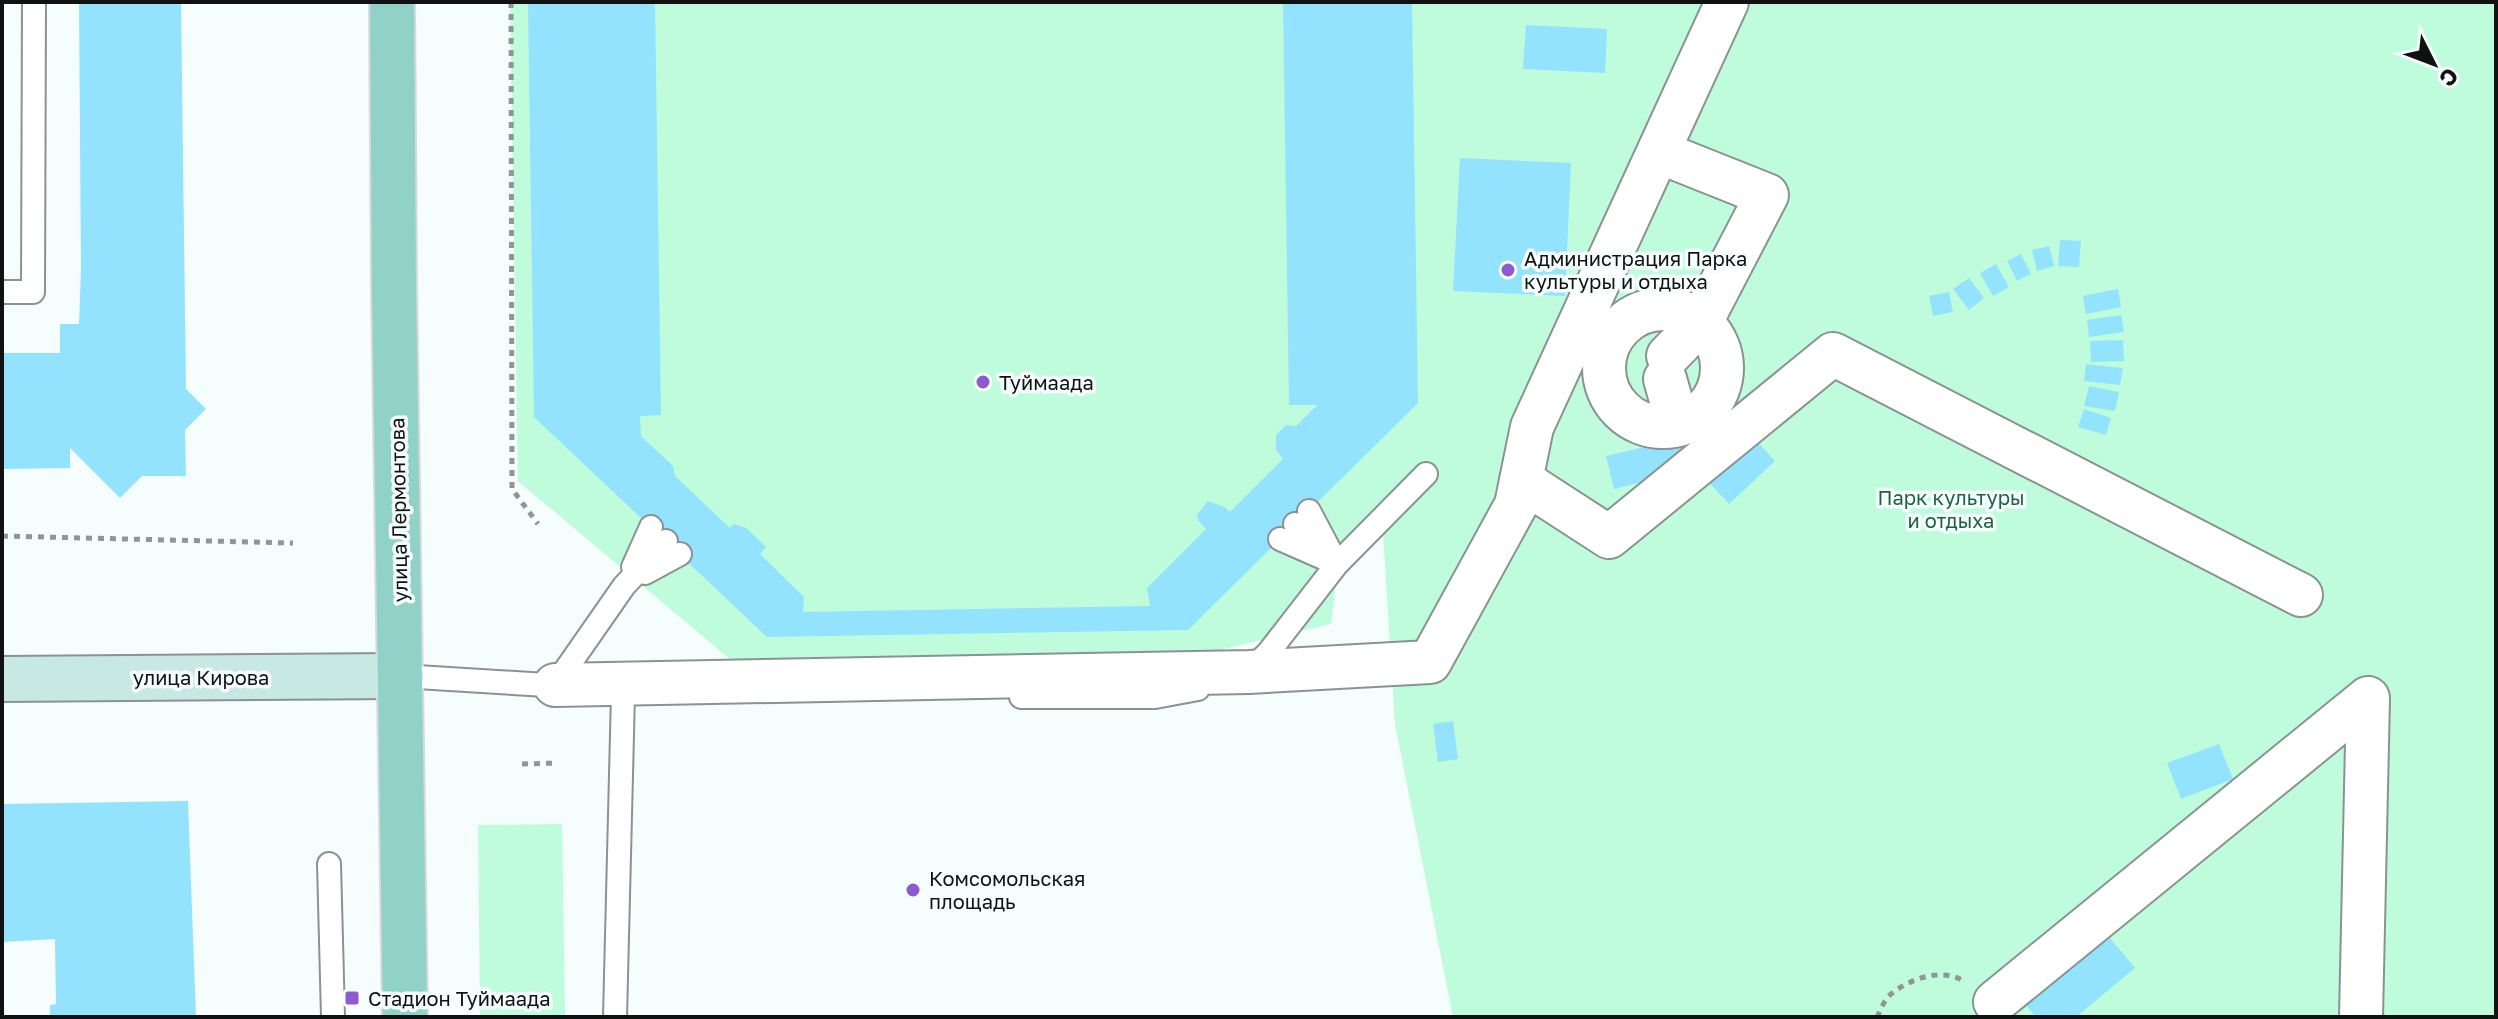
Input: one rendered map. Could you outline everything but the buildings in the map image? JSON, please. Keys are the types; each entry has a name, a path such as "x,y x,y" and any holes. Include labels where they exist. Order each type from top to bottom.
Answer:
{"main road":[{"name":"улица Лермонтова","path":"392,2 405,1017"},
{"name":"улица Кирова","path":"2,679 401,676"}],"street":[{"path":"555,685 1249,672 1430,662 1516,505 1532,427 1727,2"},
{"path":"1540,411 1662,366 1701,322 1767,195 1659,152"},
{"path":"1657,308 1681,311 1701,322 1720,350 1722,362 1721,381 1709,405 1678,425 1657,427 1635,420 1617,405 1604,373 1606,350 1617,330 1635,315 1657,308"},
{"path":"1624,324 1662,366 1678,425"},
{"path":"1521,480 1609,537 1833,354 2301,595"},
{"path":"1662,366 1721,381"},
{"path":"1995,1002 2368,698 2361,1017"}],"lane":[{"path":"2,292 33,292 34,2"},
{"path":"401,676 555,685 623,694 1155,697 1218,684 1249,672 1268,653 1337,564 1426,474"},
{"path":"1337,564 1295,525 1337,564"},
{"path":"555,685 624,586 665,541 624,586"},
{"path":"615,1017 623,694"},
{"path":"329,864 333,1017"}],"path":[{"path":"511,2 512,489 538,524"},
{"path":"2,536 293,543"},
{"path":"522,764 558,763"},
{"path":"1877,1017 1887,996 1917,977 1953,975 1985,991 1995,1002"}],"green space":[{"name":"Парк культуры и отдыха","path":"510,2 2496,2 2496,1017 1453,1017 1395,724 1383,533 1336,582 1331,624 1164,663 744,671 518,481"},
{"path":"562,824 565,1017 480,1017 478,825"}],"place":[{"name":"Администрация Парка культуры и отдыха","path":"1508,270"},
{"name":"Туймаада","path":"983,382"},
{"name":"Комсомольская площадь","path":"913,890"},
{"name":"Стадион Туймаада","path":"352,998"}]}
